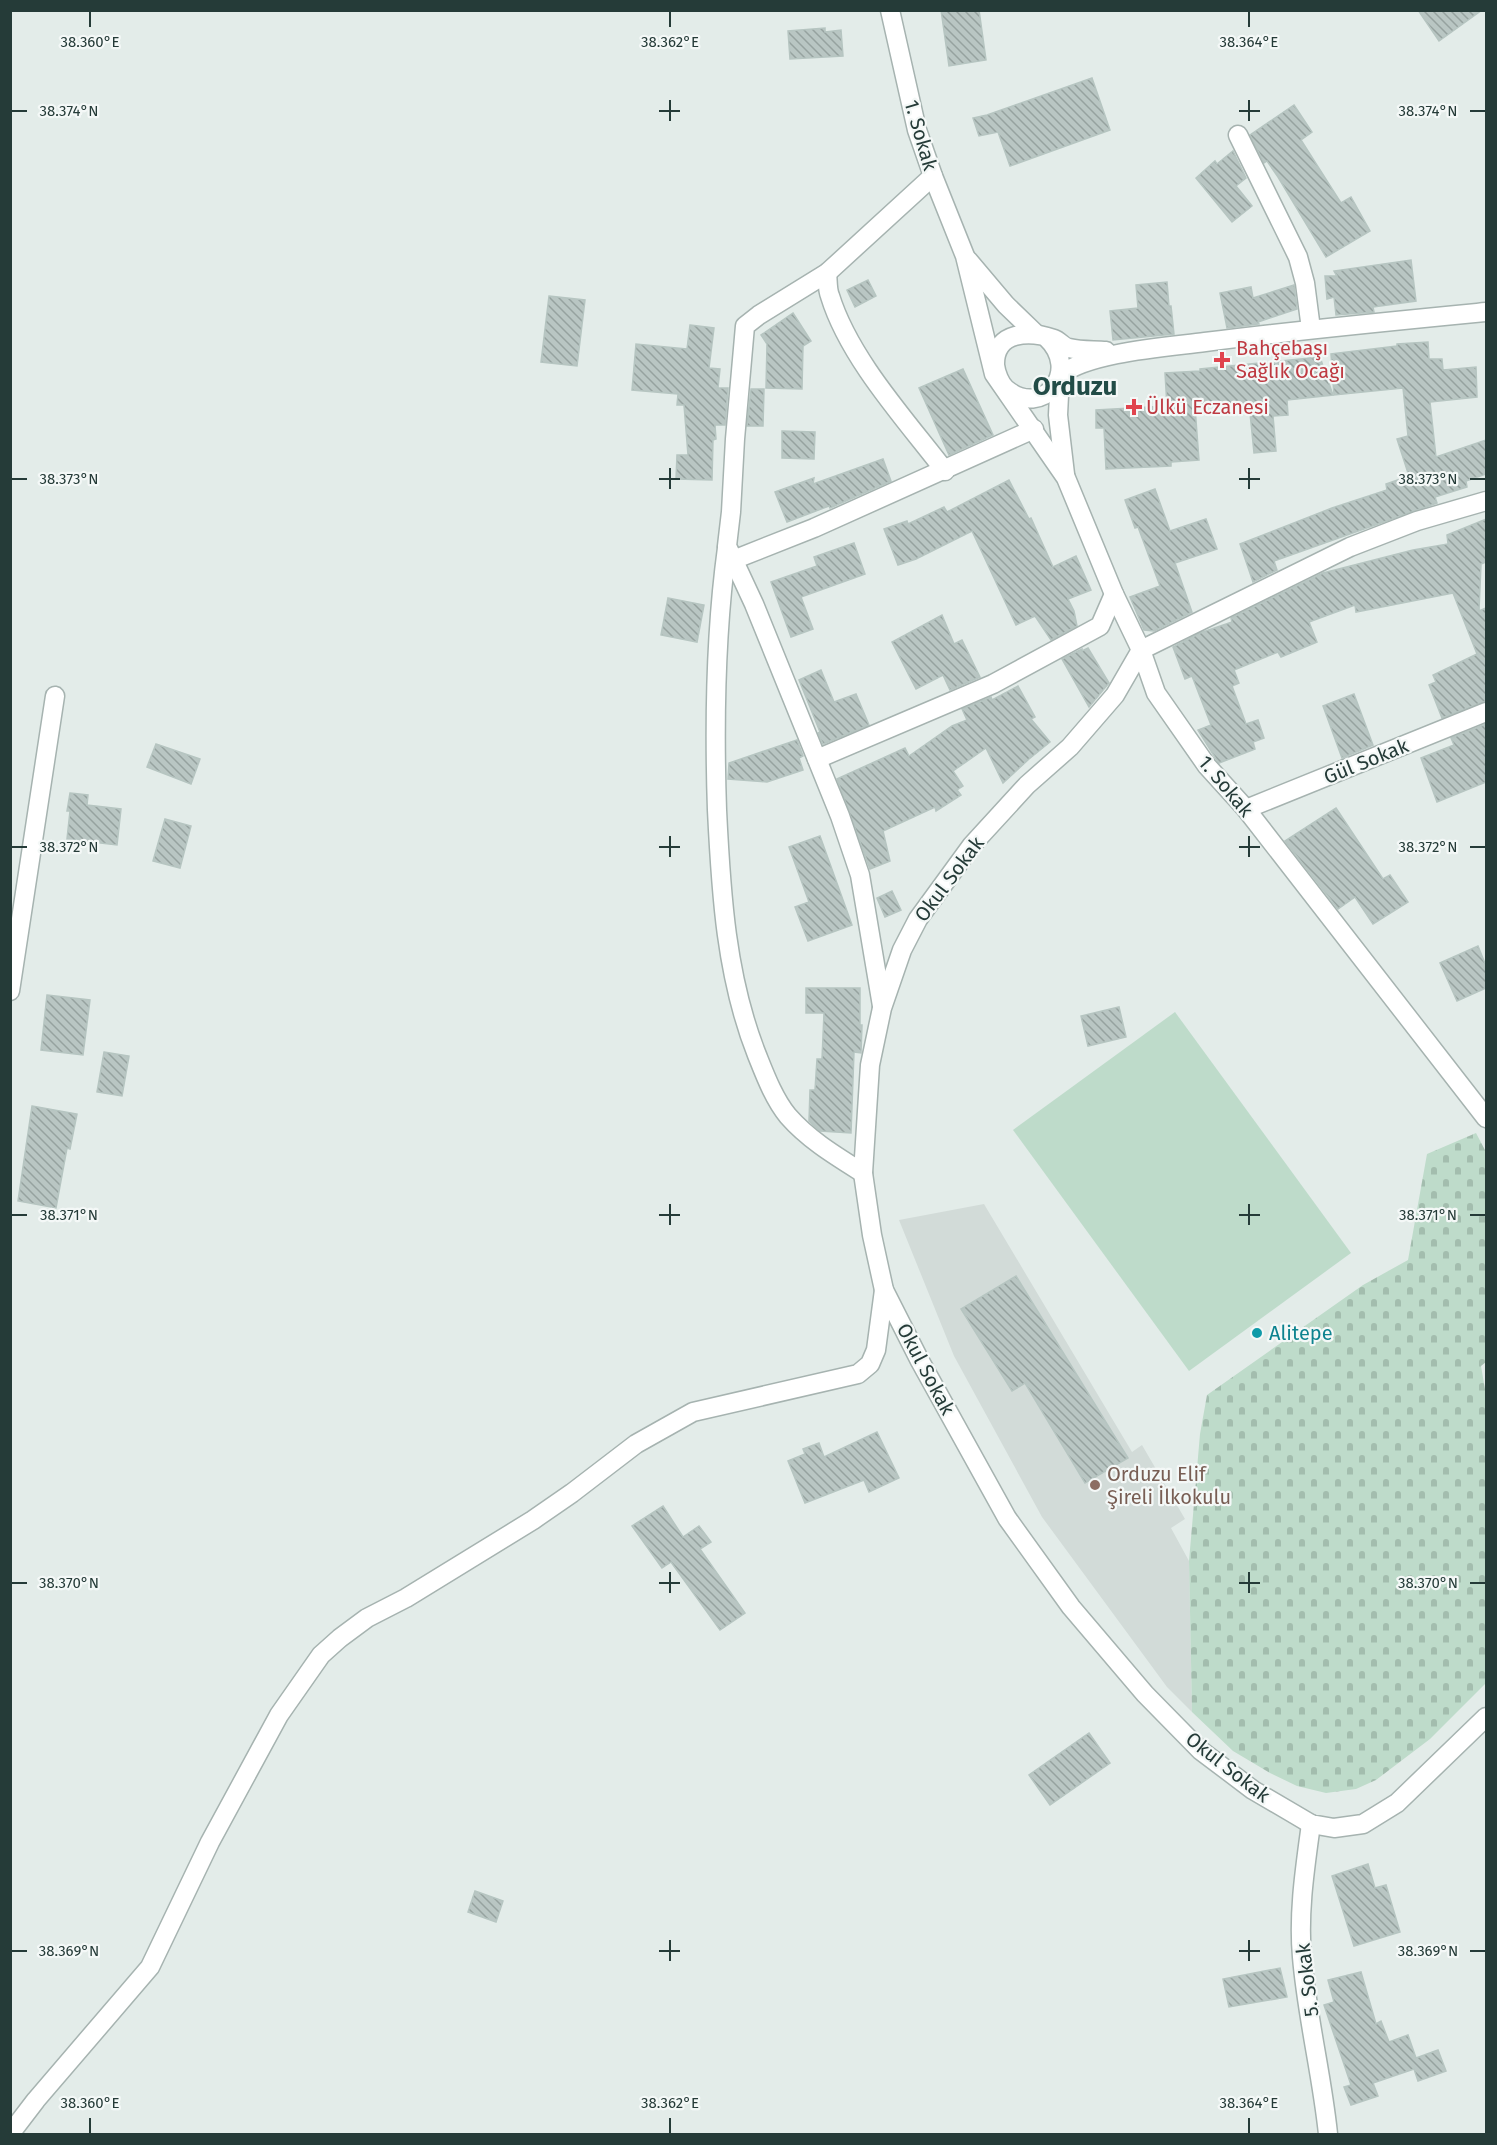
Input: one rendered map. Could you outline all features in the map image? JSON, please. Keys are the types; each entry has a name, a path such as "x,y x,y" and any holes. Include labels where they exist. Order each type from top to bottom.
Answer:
{"street":[{"name":"1. Sokak","path":"890,10 917,130 965,256"},
{"path":"1238,135 1298,257 1305,283 1311,329"},
{"path":"863,1173 816,1144 787,1114 766,1078 747,1030 733,971 721,893 716,776 716,646 719,607 730,553 735,438 745,326 827,273 933,176"},
{"path":"965,256 1006,304 1054,345 1059,354 1061,364 1058,415 1066,477"},
{"path":"965,256 994,374 1066,477"},
{"path":"827,273 829,295 843,328 870,374 945,471"},
{"path":"1138,351 1066,348 1056,339 1023,333 1013,336 1004,343 997,353 995,366 1001,385 1018,397 1028,399 1048,393 1056,385 1060,375 1082,363 1138,351 1311,329 1486,312"},
{"path":"730,553 814,528 1034,429"},
{"name":"1. Sokak","path":"1066,477 1114,594 1141,650 1156,693 1207,766 1246,809 1486,1118"},
{"path":"1141,650 1350,547 1417,521 1486,501"},
{"path":"730,553 754,604 817,759 860,875 882,1008"},
{"path":"817,759 993,684 1101,626 1114,594"},
{"name":"Okul Sokak","path":"1141,650 1115,695 1070,747 1027,785 972,845 918,919 902,950 882,1008 870,1065 863,1173 872,1235 884,1290 920,1361 1007,1518 1071,1607 1145,1694 1200,1750 1253,1790 1311,1824 1334,1828 1363,1824 1397,1803 1486,1717"},
{"path":"10,991 55,696"},
{"name":"Gül Sokak","path":"1246,809 1486,712"},
{"path":"10,2134 36,2100 150,1967 210,1842 279,1715 321,1655 367,1618 406,1598 533,1520 661,1428 693,1412 858,1374 870,1364 876,1350 884,1290"},
{"name":"5. Sokak","path":"1311,1824 1304,1878 1302,1955 1328,2134"}],"shaded area":[{"name":"Orduzu Elif Şireli İlkokulu","path":"984,1204 1132,1452 1142,1445 1185,1519 1171,1528 1189,1561 1192,1712 1167,1687 1042,1517 954,1356 899,1220"}],"green space":[{"path":"1175,1012 1351,1253 1189,1371 1013,1130"},
{"path":"1476,1133 1486,1152 1486,1362 1481,1366 1486,1395 1486,1683 1430,1739 1376,1780 1356,1789 1326,1793 1297,1786 1233,1751 1192,1712 1189,1561 1200,1434 1207,1395 1363,1285 1408,1260 1427,1154"}],"building":[{"path":"941,10 979,10 986,60 949,66"},
{"path":"1418,10 1482,10 1439,41"},
{"path":"825,28 825,32 841,30 843,56 790,59 788,31"},
{"path":"1092,78 1110,130 1010,166 998,132 979,136 973,118"},
{"path":"1294,105 1312,132 1301,140 1341,203 1351,197 1370,231 1326,257 1278,177 1267,161 1264,163 1250,135"},
{"path":"1233,151 1246,178 1236,186 1252,206 1232,222 1196,178 1215,161 1217,164"},
{"path":"1411,260 1416,301 1373,307 1374,312 1336,315 1334,297 1327,299 1325,276 1337,276 1334,271"},
{"path":"868,280 876,296 855,307 847,290"},
{"path":"1167,282 1174,334 1113,340 1110,311 1138,308 1136,285"},
{"path":"1294,285 1297,309 1258,322 1259,324 1227,328 1220,293 1251,287 1253,298"},
{"path":"549,296 585,300 577,366 541,362"},
{"path":"793,313 811,341 803,346 802,389 766,388 767,344 761,335"},
{"path":"690,325 714,328 709,368 720,369 718,388 728,388 725,425 715,425 712,480 676,479 677,455 688,455 684,405 677,405 678,394 632,390 636,344 687,349"},
{"path":"1428,342 1429,359 1442,359 1443,370 1476,367 1477,397 1430,402 1436,457 1486,440 1486,474 1466,481 1467,487 1435,497 1437,503 1274,561 1277,570 1253,582 1240,544 1332,508 1387,490 1386,484 1409,476 1397,439 1408,436 1403,388 1334,395 1331,354 1397,346 1397,344"},
{"path":"1320,357 1333,395 1287,400 1288,415 1273,416 1276,451 1254,453 1249,403 1195,407 1199,460 1171,462 1171,466 1106,469 1104,428 1096,428 1096,410 1167,406 1165,373"},
{"path":"963,369 993,435 949,455 919,388"},
{"path":"751,389 764,389 763,426 747,426"},
{"path":"782,431 815,432 814,459 782,458"},
{"path":"883,459 891,481 830,508 829,506 787,522 775,492 814,478 813,484"},
{"path":"1009,480 1029,519 1031,518 1053,567 1076,556 1091,590 1068,599 1074,611 1077,626 1051,640 1035,616 1016,625 972,531 916,559 898,565 884,529 907,521 908,524 944,507 947,512"},
{"path":"1155,489 1170,531 1206,519 1217,549 1175,563 1192,612 1154,631 1144,630 1130,597 1160,586 1138,527 1135,528 1125,500"},
{"path":"1486,519 1486,562 1481,564 1479,611 1486,608 1486,701 1442,718 1429,685 1436,682 1433,675 1477,654 1453,593 1356,612 1355,605 1309,622 1317,642 1281,657 1278,652 1234,670 1239,683 1232,686 1246,724 1258,720 1264,738 1253,742 1255,749 1219,763 1198,730 1211,725 1192,676 1185,679 1173,647 1200,633 1232,622 1231,618 1323,573 1413,550 1448,544 1447,535"},
{"path":"854,543 865,574 801,597 813,629 791,637 771,582 817,566 814,557"},
{"path":"668,598 704,605 697,642 661,635"},
{"path":"942,615 954,644 962,640 980,677 950,690 943,675 916,689 892,642"},
{"path":"1088,648 1109,683 1089,707 1062,659"},
{"path":"821,670 834,702 856,694 869,725 823,744 799,680"},
{"path":"1018,686 1035,717 1031,719 1050,742 1003,783 986,748 953,771 963,786 957,790 961,795 936,811 935,807 883,831 890,861 870,869 837,779 905,748 909,756 952,726 967,720 962,709 991,697 992,700"},
{"path":"1354,694 1373,745 1342,758 1323,706"},
{"path":"1486,724 1486,782 1437,802 1421,758 1454,745 1451,738"},
{"path":"797,740 803,756 799,758 803,770 767,782 728,779 729,763"},
{"path":"156,744 200,759 191,784 147,767"},
{"path":"70,793 88,795 87,805 121,809 117,845 67,839 70,811 67,811"},
{"path":"1336,808 1383,879 1390,875 1408,902 1373,924 1355,897 1338,909 1285,841"},
{"path":"165,819 191,826 180,868 153,861"},
{"path":"820,836 852,925 808,941 795,907 809,902 789,847"},
{"path":"892,891 901,910 885,917 877,898"},
{"path":"1478,946 1486,966 1486,988 1457,1001 1440,963"},
{"path":"806,988 860,988 861,1053 854,1052 851,1133 820,1131 809,1121 810,1090 815,1090 817,1059 822,1059 824,1013 806,1013"},
{"path":"47,995 90,1000 83,1055 41,1050"},
{"path":"1119,1007 1126,1037 1088,1046 1081,1016"},
{"path":"104,1052 129,1056 122,1096 97,1092"},
{"path":"32,1106 77,1114 70,1149 67,1148 56,1208 18,1201"},
{"path":"1016,1276 1128,1458 1085,1483 1025,1383 1012,1391 961,1309"},
{"path":"877,1432 899,1478 869,1492 864,1480 805,1503 788,1461 805,1454 803,1449 819,1443 824,1457"},
{"path":"663,1506 683,1537 699,1526 711,1542 700,1549 745,1613 720,1630 671,1562 662,1568 632,1526"},
{"path":"1089,1733 1110,1763 1050,1805 1029,1775"},
{"path":"1368,1864 1375,1888 1386,1885 1400,1932 1354,1946 1332,1876"},
{"path":"475,1891 503,1901 496,1922 468,1912"},
{"path":"1280,1968 1287,1997 1229,2007 1223,1979"},
{"path":"1361,1972 1376,2024 1381,2021 1389,2042 1408,2035 1416,2058 1438,2050 1446,2071 1418,2081 1414,2069 1373,2083 1378,2096 1351,2105 1344,2087 1351,2085 1324,2005 1334,2002 1328,1980"}],"place":[{"name":"Bahçebaşı Sağlık Ocağı","path":"1222,360"},
{"name":"Ülkü Eczanesi","path":"1134,407"},
{"name":"Alitepe","path":"1257,1333"},
{"name":"Orduzu Elif Şireli İlkokulu","path":"1095,1485"}],"district":[{"name":"Orduzu","path":"1075,386"}]}
